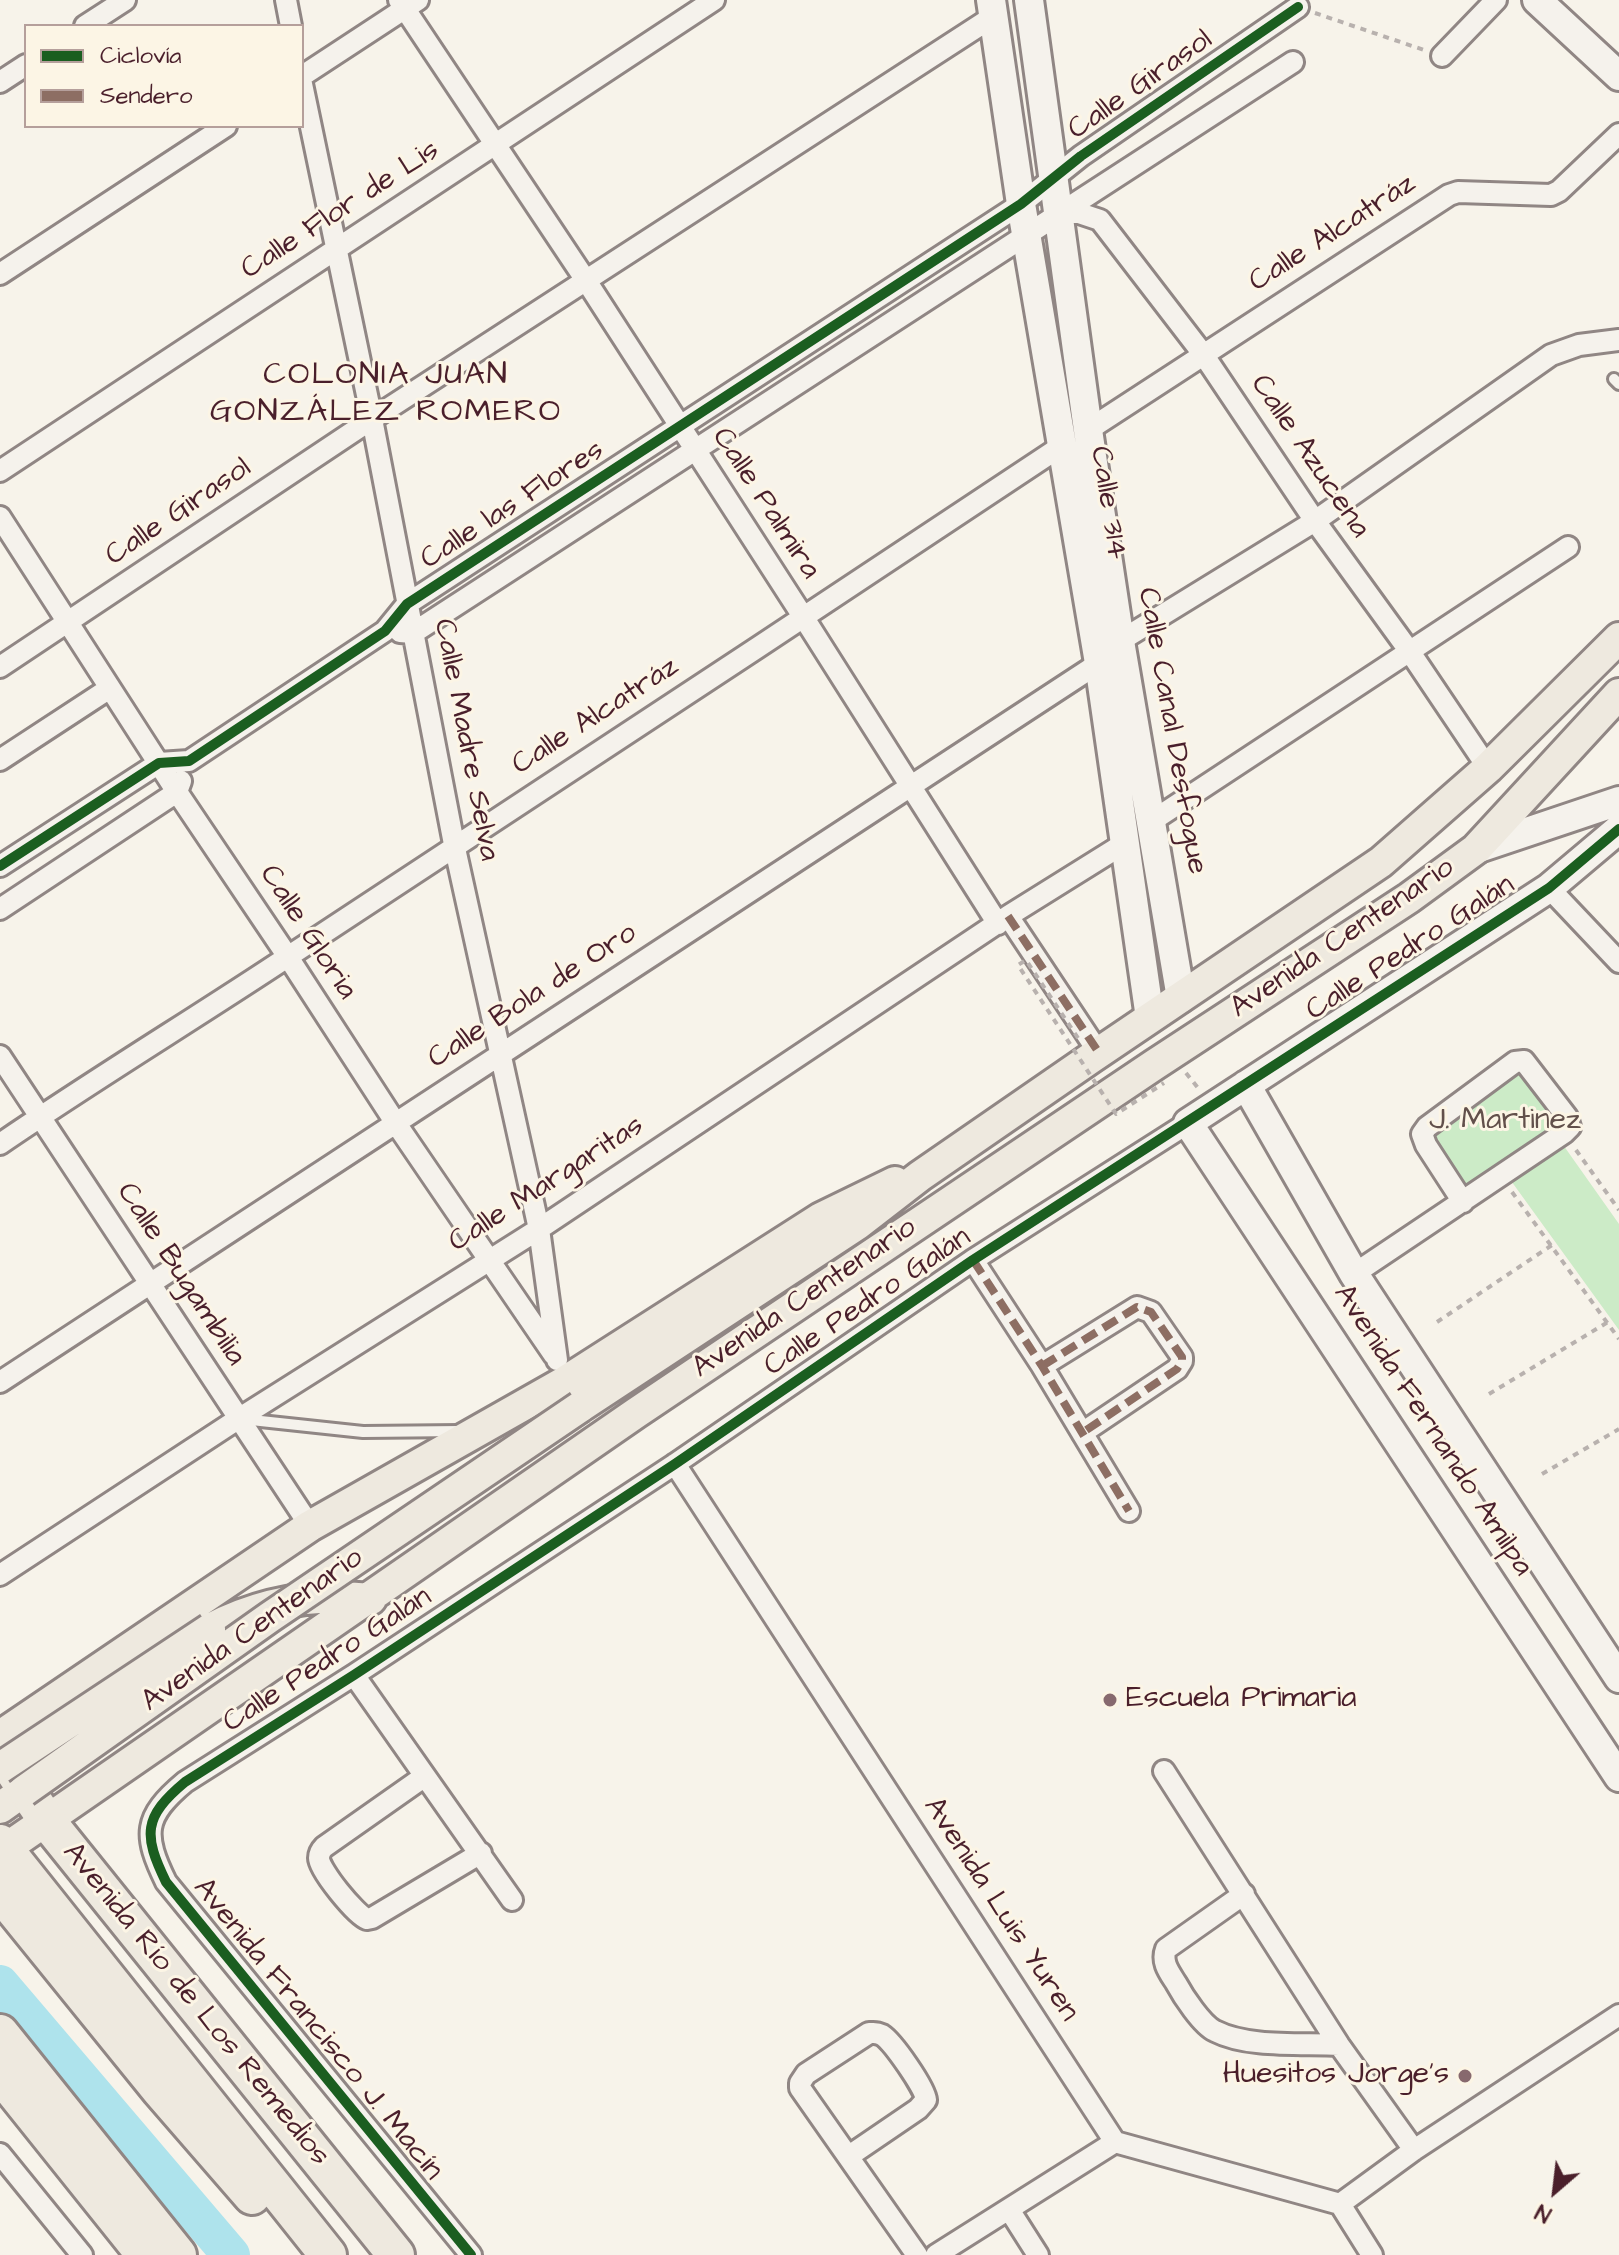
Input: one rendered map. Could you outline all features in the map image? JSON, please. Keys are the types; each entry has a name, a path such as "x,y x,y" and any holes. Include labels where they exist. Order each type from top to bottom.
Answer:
{"highway":[{"name":"Avenida Río de Los Remedios","path":"0,1751 47,1821 396,2255"},
{"path":"1,1847 8,1789"},
{"name":"Avenida Río de Los Remedios","path":"1,1847 328,2255"},
{"path":"0,1885 11,1906 160,2090 302,2255"},
{"path":"0,2033 178,2255"},
{"path":"0,2074 145,2255"}],"main road":[{"name":"Avenida Centenario","path":"0,1736 310,1526 858,1224 1089,1046 1150,1018 1381,862 1488,768 1619,638"},
{"name":"Avenida Centenario","path":"1,1847 94,1789 636,1413 1167,1068 1409,898 1476,849 1619,694"},
{"name":"Avenida Centenario","path":"8,1789 270,1617 568,1383"},
{"path":"8,1789 210,1629 253,1610 288,1601 323,1596 371,1599"},
{"path":"36,1710 30,1733 31,1745 41,1767 49,1776 70,1788 94,1789"}],"street":[{"path":"88,24 125,0"},
{"path":"286,0 291,24"},
{"name":"Calle Flor de Lis","path":"0,471 714,0"},
{"name":"Calle Canal Desfogue","path":"1029,0 1120,641 1181,998"},
{"path":"1442,56 1496,0"},
{"path":"1537,0 1619,76"},
{"path":"304,75 407,3"},
{"name":"Calle Palmira","path":"407,3 494,146 587,282 910,786 1089,1046"},
{"name":"Calle Girasol","path":"1052,177 1298,7"},
{"name":"Calle Girasol","path":"0,667 372,419 587,282 993,8"},
{"name":"Calle 314","path":"993,8 1021,204 1099,663 1150,1018"},
{"name":"Calle las Flores","path":"413,633 1293,62"},
{"path":"0,82 24,66"},
{"name":"Calle Madre Selva","path":"304,94 372,419 454,844 539,1229 568,1383"},
{"path":"0,274 223,128"},
{"name":"Calle Alcatráz","path":"1088,430 1452,193 1551,195 1619,134"},
{"name":"Calle las Flores","path":"0,866 159,763 189,761 385,631 407,604 1021,204 1052,177"},
{"name":"Calle Azucena","path":"1057,213 1079,213 1100,220 1203,354 1315,521 1410,652 1488,768"},
{"path":"1120,641 1315,521 1551,355 1579,345 1619,340"},
{"name":"Calle Alcatráz","path":"0,1144 1063,445"},
{"name":"Calle Gloria","path":"0,517 177,792 568,1383"},
{"path":"1152,821 1568,547"},
{"path":"385,631 413,633"},
{"name":"Calle Bola de Oro","path":"0,1382 1099,663"},
{"path":"0,760 110,688"},
{"path":"0,909 177,792 189,761"},
{"path":"1476,849 1619,801"},
{"path":"1547,825 1561,824 1578,837 1580,852 1574,868"},
{"name":"Calle Pedro Galán","path":"151,1824 164,1800 185,1782 675,1464 973,1260 1549,888 1619,829"},
{"name":"Calle Margaritas","path":"0,1575 238,1419 539,1229 1003,920 1125,843"},
{"path":"1549,888 1619,962"},
{"name":"Calle Bugambilia","path":"0,1056 310,1526"},
{"path":"1354,1274 1463,1202 1500,1177 1567,1130 1567,1117 1524,1061 1515,1062 1427,1127 1422,1134 1463,1202"},
{"name":"Avenida Fernando Amilpa","path":"1246,1085 1354,1274 1619,1678"},
{"name":"Avenida Fernando Amilpa","path":"1188,1123 1615,1764"},
{"path":"973,1260 1042,1366 1129,1511"},
{"path":"1042,1366 1137,1307 1151,1312 1182,1357 1177,1369 1082,1433"},
{"name":"Avenida Luis Yuren","path":"675,1464 1115,2142"},
{"path":"354,1675 512,1900"},
{"path":"1164,1771 1339,2045 1414,2150"},
{"path":"425,1776 324,1847 319,1858 324,1869 354,1911 367,1919 372,1918 481,1853"},
{"name":"Avenida Francisco J. Macín","path":"151,1824 151,1852 166,1882 471,2255"},
{"path":"1244,1894 1166,1949 1164,1960 1183,1996 1217,2032 1253,2041 1339,2045"},
{"path":"1340,2204 1414,2150 1619,2015"},
{"path":"849,2156 918,2109 926,2100 923,2090 889,2042 879,2034 869,2033 806,2074 800,2083 803,2094 917,2255"},
{"path":"936,2255 1115,2142 1340,2204 1372,2255"},
{"path":"0,2154 82,2255"},
{"path":"1010,2211 1038,2255"}],"lane":[{"path":"238,1419 363,1432 483,1431"}],"path":[{"path":"1298,7 1442,56"},
{"path":"1089,1046 1026,960 1018,965 1116,1114 1167,1068 1212,1106"},
{"path":"1567,1130 1619,1210"},
{"path":"1500,1177 1619,1339"},
{"path":"1437,1322 1552,1245"},
{"path":"1489,1394 1608,1322"},
{"path":"1542,1474 1619,1429"}],"green space":[{"name":"J. Martinez","path":"1517,1060 1560,1127 1554,1132 1619,1224 1619,1330 1501,1167 1460,1192 1418,1126"}],"waterway":[{"path":"0,1984 231,2255"}],"marked path":[{"path":"1008,916 1099,1053"},
{"path":"973,1260 1042,1366 1129,1511"},
{"path":"1042,1366 1137,1307 1151,1312 1182,1357 1177,1369 1082,1433"}],"cycle path":[{"path":"0,866 159,763 189,761 385,631 407,604 1021,204 1081,156 1298,7"},
{"path":"471,2255 166,1882 151,1839 154,1817 161,1806 185,1782 675,1464 973,1260 1549,888 1619,829"}],"place":[{"name":"Escuela Primaria","path":"1110,1700"},
{"name":"Huesitos Jorge's","path":"1465,2076"}],"district":[{"name":"COLONIA JUAN GONZÁLEZ ROMERO","path":"386,394"}]}
